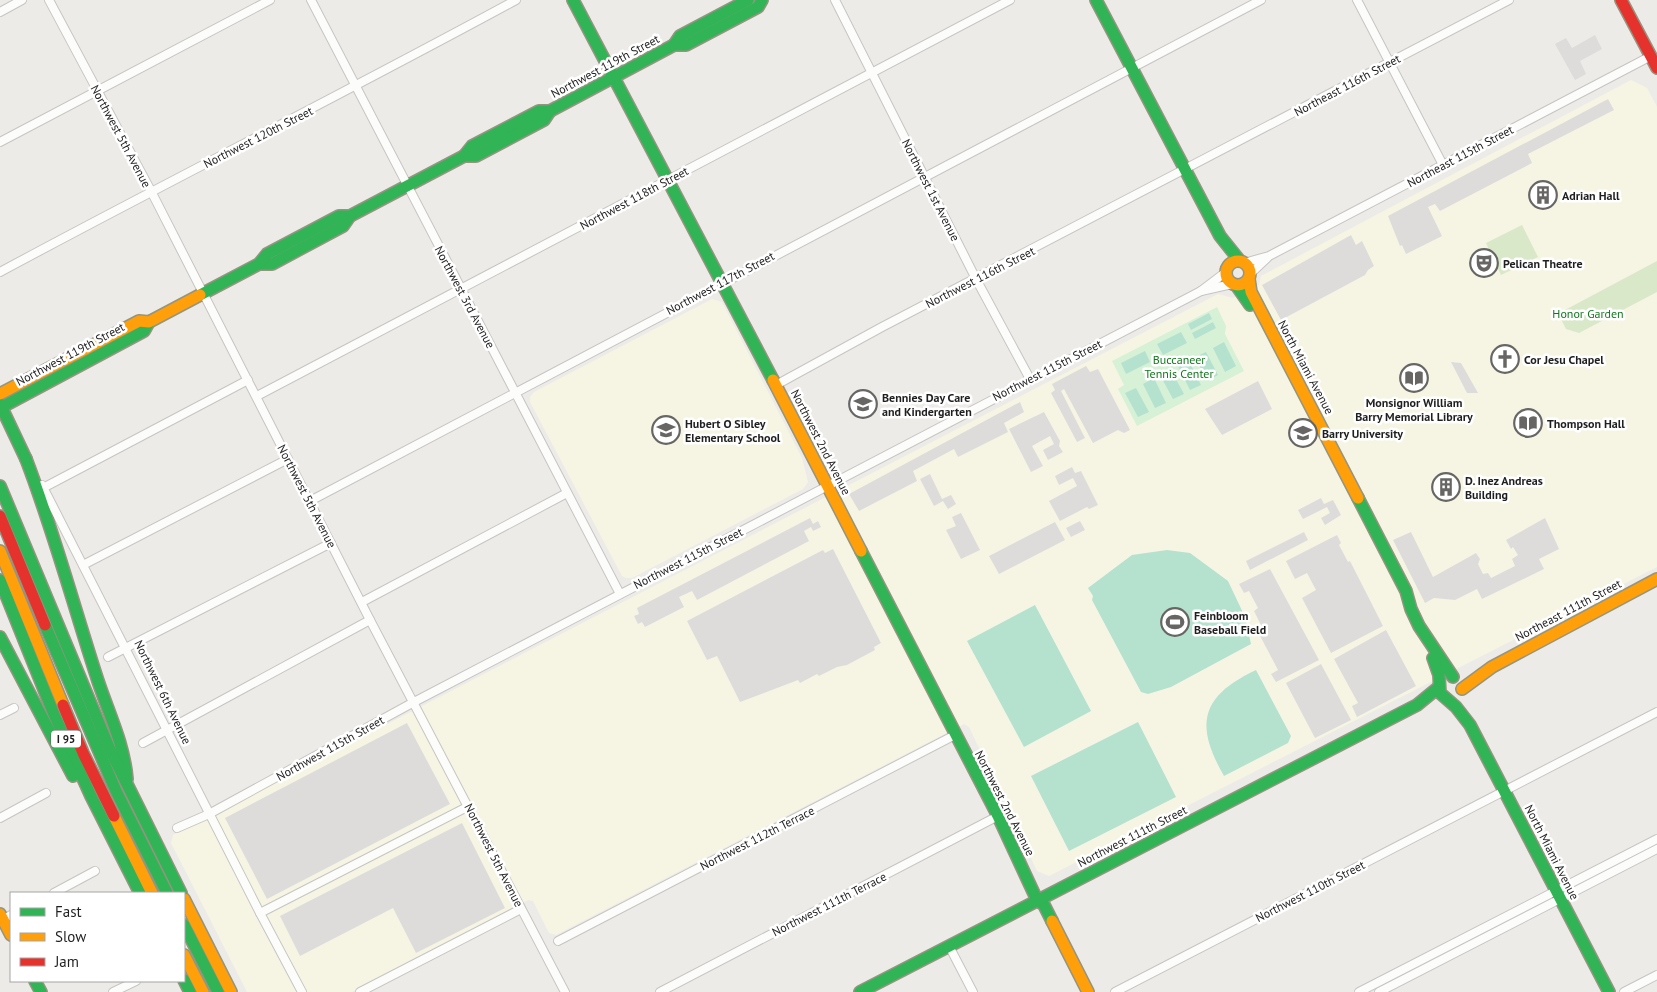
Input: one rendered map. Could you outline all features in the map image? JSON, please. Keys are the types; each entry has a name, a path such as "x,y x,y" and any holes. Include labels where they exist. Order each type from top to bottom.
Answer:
{"main road":[{"name":"Northwest 2nd Avenue","path":"573,0 776,384 998,816 1038,900 1044,906 1088,992"},
{"name":"Northwest 119th Street","path":"0,394 139,322 149,322 259,264 272,264 343,226 350,216 464,156 472,146 539,111 550,111 615,77 674,45 680,36 748,0"},
{"name":"Northwest 119th Street","path":"674,45 686,45 758,7 762,0"},
{"path":"1096,0 1220,236 1248,268 1249,276 1244,283 1234,285 1228,280 1220,236"},
{"path":"1621,0 1657,68"},
{"path":"1226,270 1231,263 1242,262"},
{"name":"North Miami Avenue","path":"1249,276 1251,292 1302,397 1361,513 1406,591 1407,602 1432,650 1439,685"},
{"name":"North Miami Avenue","path":"1234,285 1245,295 1302,397"},
{"name":"Northwest 119th Street","path":"1,406 144,331 149,322"},
{"name":"Northwest 6th Avenue","path":"1,406 26,459"},
{"path":"26,459 45,506 100,686 126,760 127,785"},
{"path":"0,486 104,734 127,785 180,892"},
{"path":"0,516 77,703 116,791 166,892"},
{"path":"0,551 83,754 152,892"},
{"name":"Northeast 111th Street","path":"1458,685 1657,579"},
{"name":"I 95","path":"0,580 57,720 91,796 139,892"},
{"path":"0,637 68,767 139,892"},
{"name":"North Miami Avenue","path":"1432,650 1440,657 1458,685 1470,725 1609,992"},
{"path":"1444,679 1458,685 1456,699 1448,700 1441,696 1439,685 1444,679"},
{"name":"Northwest 111th Street","path":"860,992 1418,705 1439,685"},
{"name":"North Miami Avenue","path":"1448,700 1470,725"},
{"name":"Northwest 111th Street","path":"1418,705 1448,700"},
{"name":"Northwest 2nd Avenue","path":"1038,900 1037,908 1079,992"},
{"path":"185,901 231,992"},
{"path":"4,917 10,932"},
{"path":"185,927 218,992"},
{"path":"185,957 202,992"}],"street":[{"path":"0,12 22,0"},
{"name":"Northwest 5th Avenue","path":"49,0 151,191 370,620 565,992"},
{"path":"0,142 270,0"},
{"name":"Northwest 3rd Avenue","path":"311,0 620,594"},
{"name":"Northwest 120th Street","path":"0,272 151,191 357,86 516,0"},
{"name":"Northwest 1st Avenue","path":"835,0 976,279 1030,379"},
{"name":"Northwest 118th Street","path":"257,396 1010,0"},
{"name":"Northwest 117th Street","path":"310,501 515,391 1260,0"},
{"path":"1357,0 1443,165"},
{"name":"Northeast 116th Street","path":"1184,169 1509,0"},
{"name":"Northeast 115th Street","path":"1242,262 1269,256 1651,56"},
{"name":"Northwest 116th Street","path":"776,384 1184,169"},
{"name":"Northeast 115th Street","path":"1249,276 1269,256"},
{"path":"1201,291 1226,270"},
{"path":"1201,291 1234,285"},
{"name":"Northwest 115th Street","path":"177,828 209,814 414,702 1201,291"},
{"path":"43,488 248,380"},
{"name":"Northwest 6th Avenue","path":"26,459 84,565 260,914 302,992"},
{"path":"84,565 288,459"},
{"path":"362,602 567,494"},
{"path":"108,657 331,543"},
{"path":"143,743 370,620"},
{"path":"0,715 14,708"},
{"name":"Northwest 110th Street","path":"1115,992 1657,712"},
{"name":"Northwest 112th Terrace","path":"558,940 955,735"},
{"path":"0,818 46,793"},
{"path":"260,914 469,806"},
{"name":"Northwest 111th Terrace","path":"660,992 998,816"},
{"path":"1379,992 1492,934 1657,838"},
{"path":"1640,847 1644,856"},
{"path":"1359,992 1487,926 1657,849"},
{"path":"56,892 95,871"},
{"path":"360,992 521,909"},
{"path":"1487,926 1492,934"},
{"path":"949,946 973,992"},
{"path":"1420,961 1424,969"},
{"path":"1624,992 1657,975"},
{"path":"113,992 134,982"}],"shaded area":[{"path":"1595,35 1602,49 1580,61 1586,74 1575,80 1555,44 1566,38 1572,48"},
{"name":"Barry University","path":"1631,80 1647,88 1657,107 1657,567 1049,876 1037,871 969,727 964,724 556,935 549,933 533,901 528,900 352,992 247,992 171,843 173,835 1218,294 1233,298 1259,285 1261,276"},
{"path":"1608,99 1614,110 1528,154 1532,163 1440,211 1435,204 1428,207 1442,236 1406,254 1402,245 1400,246 1388,216"},
{"path":"1351,235 1356,245 1362,241 1374,266 1365,275 1281,320 1262,285"},
{"name":"Hubert O Sibley Elementary School","path":"712,299 722,302 802,458 808,482 803,489 632,578 626,578 622,576 530,402 530,397 534,392"},
{"path":"1451,362 1461,363 1478,393 1467,393"},
{"path":"1086,366 1090,372 1098,369 1130,430 1124,433 1118,430 1093,443 1064,389 1061,391 1085,438 1077,442 1051,393 1055,390 1052,384"},
{"path":"1258,381 1272,409 1222,435 1205,409"},
{"path":"1020,402 1024,412 1004,423 1008,432 958,457 954,449 913,471 917,481 859,511 849,494"},
{"path":"1044,412 1060,441 1059,446 1063,452 1048,460 1043,450 1054,444 1050,436 1032,446 1043,466 1031,472 1009,429"},
{"path":"1072,467 1075,473 1081,471 1098,505 1089,509 1087,507 1060,521 1049,501 1077,486 1073,478 1059,485 1055,476"},
{"path":"930,474 942,499 951,495 956,504 948,509 943,501 934,506 920,479"},
{"path":"1321,498 1324,504 1333,500 1341,515 1325,525 1321,518 1330,513 1327,507 1303,519 1298,510"},
{"path":"961,513 980,550 961,559 946,530 956,526 952,517"},
{"path":"810,518 813,524 818,521 821,527 813,531 811,527 804,531 809,541 697,600 692,591 679,597 684,607 645,627 642,622 638,624 634,616 639,614 637,608"},
{"path":"1545,518 1559,549 1539,559 1544,569 1482,599 1477,589 1455,600 1434,598 1425,603 1393,540 1411,532 1433,577 1476,553 1480,559 1478,564 1483,574 1488,573 1491,578 1515,566 1512,559 1518,555 1513,547 1511,549 1506,540"},
{"path":"1080,521 1085,530 1071,537 1066,528"},
{"path":"1055,522 1065,540 999,574 989,556"},
{"path":"1304,532 1308,540 1250,570 1246,561"},
{"path":"1337,535 1341,543 1339,545 1348,562 1350,561 1383,626 1331,653 1302,598 1316,590 1307,573 1295,579 1286,561"},
{"path":"833,549 881,643 874,647 875,650 847,665 837,667 819,676 817,674 800,683 798,680 740,702 717,656 707,660 687,621 823,550 825,553"},
{"path":"1270,569 1319,660 1276,682 1271,674 1278,670 1258,632 1263,629 1254,611 1258,608 1249,591 1244,593 1239,584"},
{"path":"1386,630 1416,686 1357,717 1352,706 1358,703 1334,659"},
{"path":"1321,664 1351,720 1315,738 1286,683"},
{"path":"407,723 450,804 267,899 225,818"},
{"path":"462,823 505,908 416,953 393,908 300,956 280,916"}],"green space":[{"path":"1522,225 1538,257 1501,275 1486,243"},
{"name":"Honor Garden","path":"1657,261 1657,292 1579,333 1566,329 1562,321 1565,310"},
{"name":"Buccaneer Tennis Center","path":"1217,307 1226,326 1225,334 1244,371 1137,426 1118,389 1124,385 1112,361"},
{"path":"1209,313 1212,319 1191,330 1188,324"},
{"path":"1213,322 1216,328 1195,339 1192,333"},
{"path":"1181,332 1187,343 1163,355 1157,344"},
{"path":"1224,342 1236,366 1225,372 1213,348"},
{"path":"1145,351 1150,362 1126,374 1121,363"},
{"path":"1206,352 1218,375 1207,381 1195,357"},
{"path":"1189,361 1201,385 1190,390 1178,366"},
{"path":"1171,370 1184,394 1173,399 1160,375"},
{"path":"1154,378 1166,403 1155,408 1143,384"},
{"path":"1136,388 1149,412 1138,417 1125,393"},
{"name":"Feinbloom Baseball Field","path":"1167,550 1190,553 1228,581 1245,617 1251,644 1171,687 1148,694 1141,692 1092,600 1093,596 1088,588 1132,555"},
{"path":"1035,605 1091,711 1024,747 967,641"},
{"path":"1256,670 1291,736 1288,743 1224,776 1209,741 1206,726 1208,713 1214,701 1224,690"},
{"path":"1138,722 1176,797 1069,851 1031,776"}],"traffic: fast":[{"path":"573,0 773,380"},
{"path":"674,45 680,36 748,0"},
{"path":"464,156 472,146 539,111 550,111 674,45 686,45 758,7 762,0"},
{"path":"1096,0 1220,236 1240,261"},
{"path":"259,264 272,264 343,226 350,216 464,156 476,156 544,120 550,111"},
{"path":"200,295 259,264 267,254 339,216 350,216"},
{"path":"1236,285 1250,305"},
{"path":"0,408 144,331 149,322"},
{"path":"0,404 26,459"},
{"path":"26,459 46,514 98,681 119,741 127,779"},
{"path":"0,486 111,752 181,892"},
{"path":"1358,498 1406,591 1411,609 1419,626 1453,677"},
{"path":"861,551 998,816 1037,900 1044,905 1052,921"},
{"path":"0,580 53,712 91,796 139,892"},
{"path":"45,625 116,791 166,892"},
{"path":"0,637 73,776"},
{"path":"1433,658 1439,675 1440,693 1456,707 1470,725 1609,992"},
{"path":"860,992 1417,705 1439,687"},
{"path":"185,927 218,992"},
{"path":"36,982 41,992"},
{"path":"185,982 190,992"}],"traffic: slow":[{"path":"1238,261 1243,262 1249,268 1250,273 1249,278 1243,284 1238,285 1233,284 1227,278 1226,273 1227,268 1233,262 1238,261"},
{"path":"1249,279 1251,292 1358,498"},
{"path":"0,394 139,321 149,322 200,295"},
{"path":"773,380 861,551"},
{"path":"0,551 63,705"},
{"path":"1462,689 1492,667 1657,579"},
{"path":"114,816 152,892"},
{"path":"185,901 231,992"},
{"path":"0,914 10,933"},
{"path":"1052,921 1088,992"},
{"path":"185,957 203,992"}],"traffic: jam":[{"path":"1621,0 1657,68"},
{"path":"0,516 45,625"},
{"path":"63,705 83,753 114,816"}],"place":[{"name":"Adrian Hall","path":"1543,195"},
{"name":"Pelican Theatre","path":"1484,263"},
{"name":"Cor Jesu Chapel","path":"1505,359"},
{"name":"Monsignor William Barry Memorial Library","path":"1414,378"},
{"name":"Bennies Day Care and Kindergarten","path":"863,404"},
{"name":"Thompson Hall","path":"1528,423"},
{"name":"Hubert O Sibley Elementary School","path":"666,430"},
{"name":"Barry University","path":"1303,433"},
{"name":"D. Inez Andreas Building","path":"1446,487"},
{"name":"Feinbloom Baseball Field","path":"1175,622"}]}
